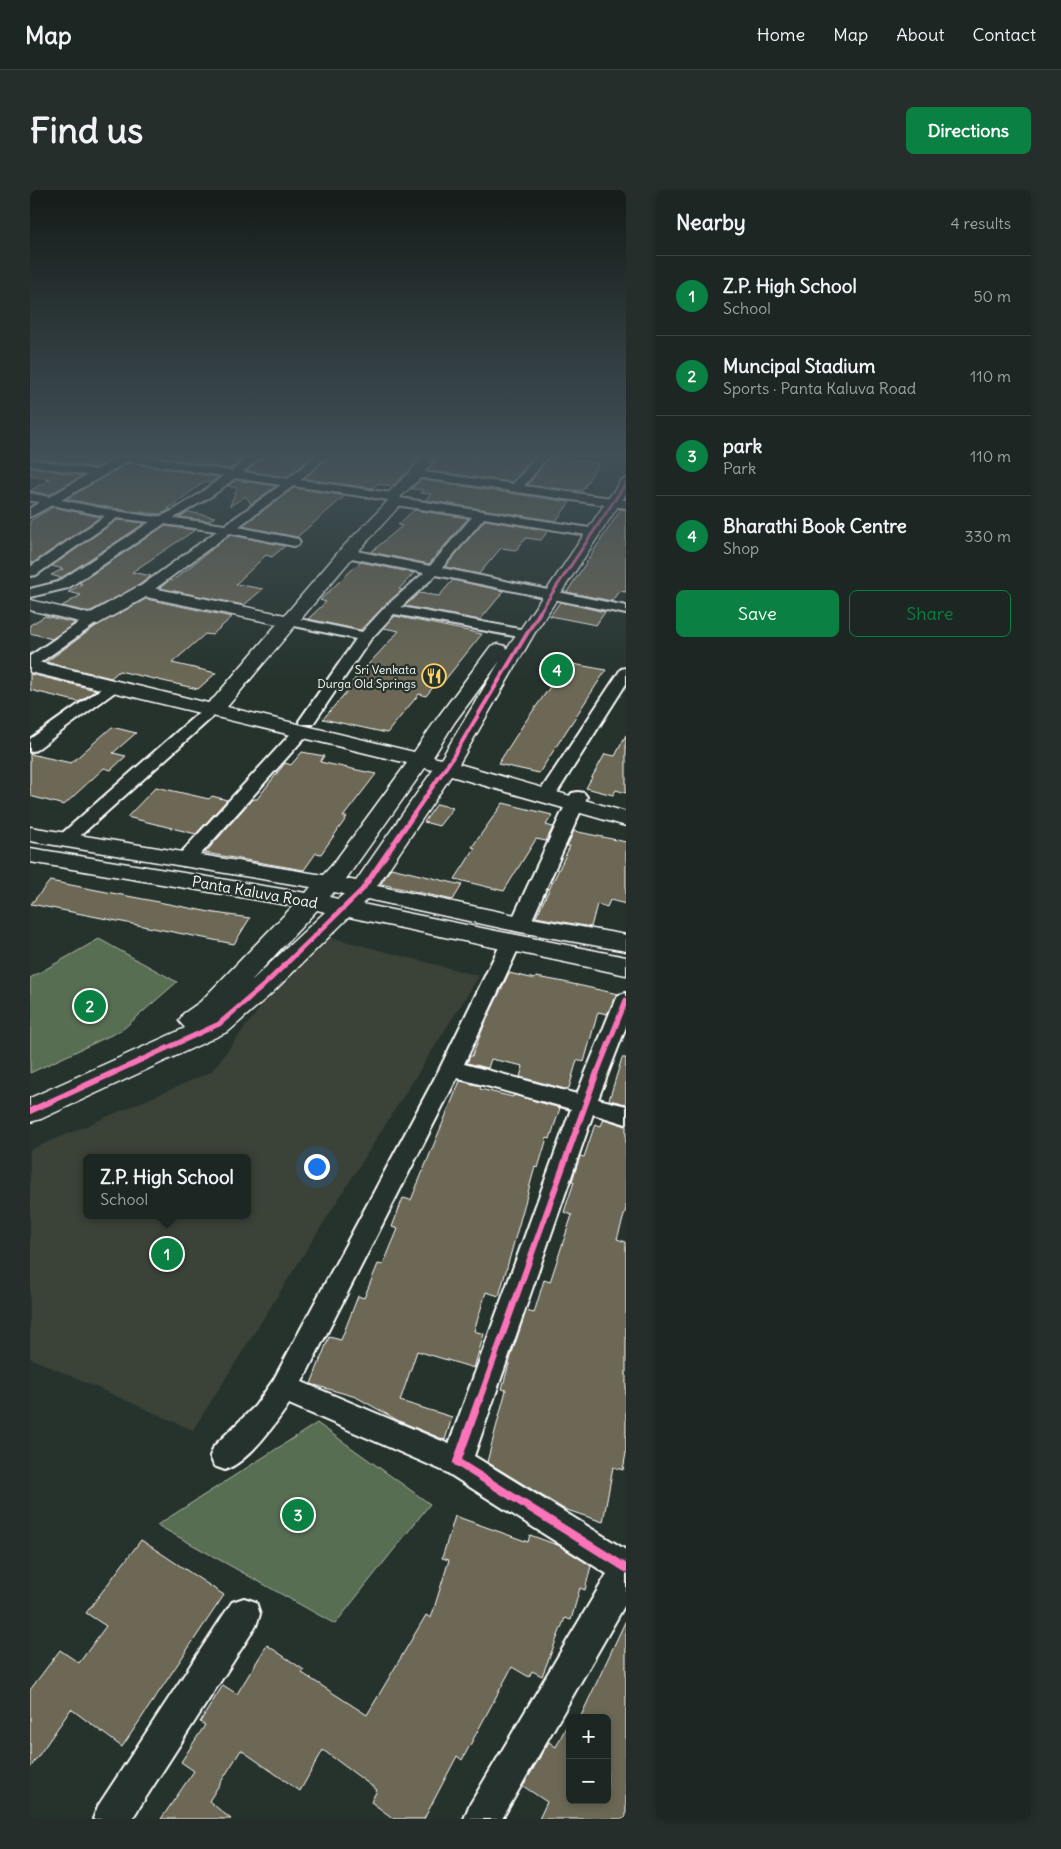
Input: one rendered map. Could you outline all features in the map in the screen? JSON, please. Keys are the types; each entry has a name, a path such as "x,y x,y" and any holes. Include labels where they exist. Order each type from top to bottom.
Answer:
{"street":[{"path":"31,572 92,530"},
{"path":"30,593 63,585 147,530"},
{"path":"32,662 92,620 144,591 229,530"},
{"path":"235,530 294,542"},
{"path":"65,840 207,700 367,530"},
{"path":"185,860 304,726 365,638 391,609 433,572 468,530"},
{"path":"30,1094 173,1033 210,1009 355,852 423,756 445,721 518,633 546,593 586,531 580,530"},
{"path":"347,553 626,610"},
{"path":"144,591 365,638"},
{"path":"30,605 92,620"},
{"path":"391,609 518,633"},
{"path":"222,675 282,619"},
{"path":"30,1111 219,1024 262,987 352,899 448,764 518,633"},
{"path":"32,662 114,686 207,700"},
{"path":"32,662 207,700 423,756 549,792 626,818"},
{"path":"549,792 626,672"},
{"path":"30,747 114,686"},
{"path":"577,801 626,810"},
{"path":"225,1456 264,1415 284,1388 451,1068 577,801"},
{"name":"Panta Kaluva Road","path":"30,834 185,860 320,892 516,933 626,966"},
{"name":"Panta Kaluva Road","path":"30,854 320,892"},
{"name":"Panta Kaluva Road","path":"516,933 626,943"},
{"path":"457,1462 585,1103 626,1000"},
{"path":"451,1068 626,1115"},
{"path":"284,1388 457,1462 626,1570 482,1819"},
{"path":"111,1819 244,1614"}],"shaded area":[{"path":"317,934 479,976 193,1430 30,1358 30,1150 211,1072"}],"green space":[{"path":"99,939 177,982 122,1030 30,1073 30,978"},
{"path":"317,1423 430,1504 335,1624 157,1525"}],"building":[{"path":"30,530 81,530 33,563 30,562"},
{"path":"103,530 134,530 61,578 51,575 63,569 52,566"},
{"path":"158,530 195,530 132,572 151,576 139,585 89,612 62,606 81,595 68,592 82,584 79,583"},
{"path":"262,530 305,530 297,537"},
{"path":"397,530 458,530 429,564 371,552"},
{"path":"476,530 548,531 541,540 526,538 516,550 501,548 479,574 445,567"},
{"path":"607,530 626,530 626,592 619,591 612,601 567,592"},
{"path":"230,535 285,546 272,557 266,555 236,584 263,589 244,605 160,588 170,580 172,581"},
{"path":"360,562 414,573 399,589 402,590 360,630 308,619 326,602 320,600"},
{"path":"453,580 504,591 480,620 405,606 419,593 439,596"},
{"path":"146,599 232,617 212,635 205,634 172,663 216,673 198,689 119,671 111,678 46,662 96,626"},
{"path":"560,602 605,612 596,625 550,616"},
{"path":"45,616 75,623 52,639 30,633 30,625"},
{"path":"395,616 482,634 440,686 435,685 426,696 419,694 387,733 323,719 354,683 352,682 399,631 384,628"},
{"path":"567,663 606,670 539,773 498,764 523,725"},
{"path":"30,674 96,690 79,702 30,690"},
{"path":"112,727 136,733 113,753 126,756 111,770 104,768 64,805 30,796 30,754 71,763"},
{"path":"626,735 626,793 616,790 613,795 586,788 605,754 615,756"},
{"path":"302,752 324,756 320,762 376,774 343,817 347,817 321,854 316,853 304,870 205,853 247,805 254,799 257,799 285,763 291,765"},
{"path":"156,787 209,799 212,796 227,800 196,834 127,817"},
{"path":"503,803 552,815 546,825 553,827 546,841 536,839 504,891 455,879 475,848 472,847"},
{"path":"437,804 453,808 439,826 424,822"},
{"path":"574,831 626,842 626,904 610,900 607,907 597,904 591,927 536,917 570,846 567,846"},
{"path":"391,868 462,885 453,900 381,884"},
{"path":"50,881 250,918 234,944 31,904"},
{"path":"509,973 535,979 536,977 559,981 618,994 607,1014 598,1012 584,1062 577,1060 569,1088 565,1089 520,1077 523,1066 491,1059 488,1068 467,1063 470,1056 472,1056 485,1023"},
{"path":"622,1058 626,1058 626,1104 609,1100"},
{"path":"460,1081 481,1086 480,1089 513,1097 514,1095 560,1108 550,1139 547,1138 538,1168 535,1167 499,1296 486,1292 474,1331 484,1334 474,1368 417,1351 400,1401 452,1417 445,1440 399,1421 356,1397 311,1384 329,1337 341,1340 358,1296 364,1298 378,1264 383,1265 398,1229 392,1227 403,1198 411,1200"},
{"path":"604,1119 626,1126 626,1209 617,1239 626,1242 626,1453 623,1470 613,1467 603,1522 564,1509 487,1462 506,1390 502,1389 526,1311 534,1313 544,1280 550,1282 572,1215 564,1212 580,1156 584,1157 595,1124 601,1126"},
{"path":"455,1516 528,1542 530,1535 560,1546 591,1566 585,1590 580,1588 571,1620 565,1618 542,1676 532,1671 529,1677 512,1667 462,1760 457,1756 424,1819 394,1819 371,1802 377,1790 323,1750 300,1791 241,1750 209,1801 231,1819 161,1819 194,1771 181,1762 205,1725 200,1722 223,1685 237,1694 267,1645 304,1670 302,1673 367,1715 426,1615 431,1618 449,1560 442,1558"},
{"path":"141,1540 224,1595 122,1747 71,1709 30,1768 30,1690 60,1650 79,1663 106,1626 86,1613"},
{"path":"626,1620 626,1819 539,1819 547,1802 523,1786 549,1742 556,1747 566,1727 566,1804 611,1804 611,1714 582,1714"}],"cycle path":[{"path":"30,1111 219,1024 262,987 362,890 451,760 525,634 595,530"},
{"path":"626,1000 585,1103 457,1462 626,1568"}],"place":[{"name":"Bharathi Book Centre","path":"557,670"},
{"name":"Sri Venkata Durga Old Springs","path":"434,676"},
{"name":"Muncipal Stadium","path":"90,1006"},
{"name":"Z.P. High School","path":"167,1254"},
{"name":"park","path":"298,1515"}]}
